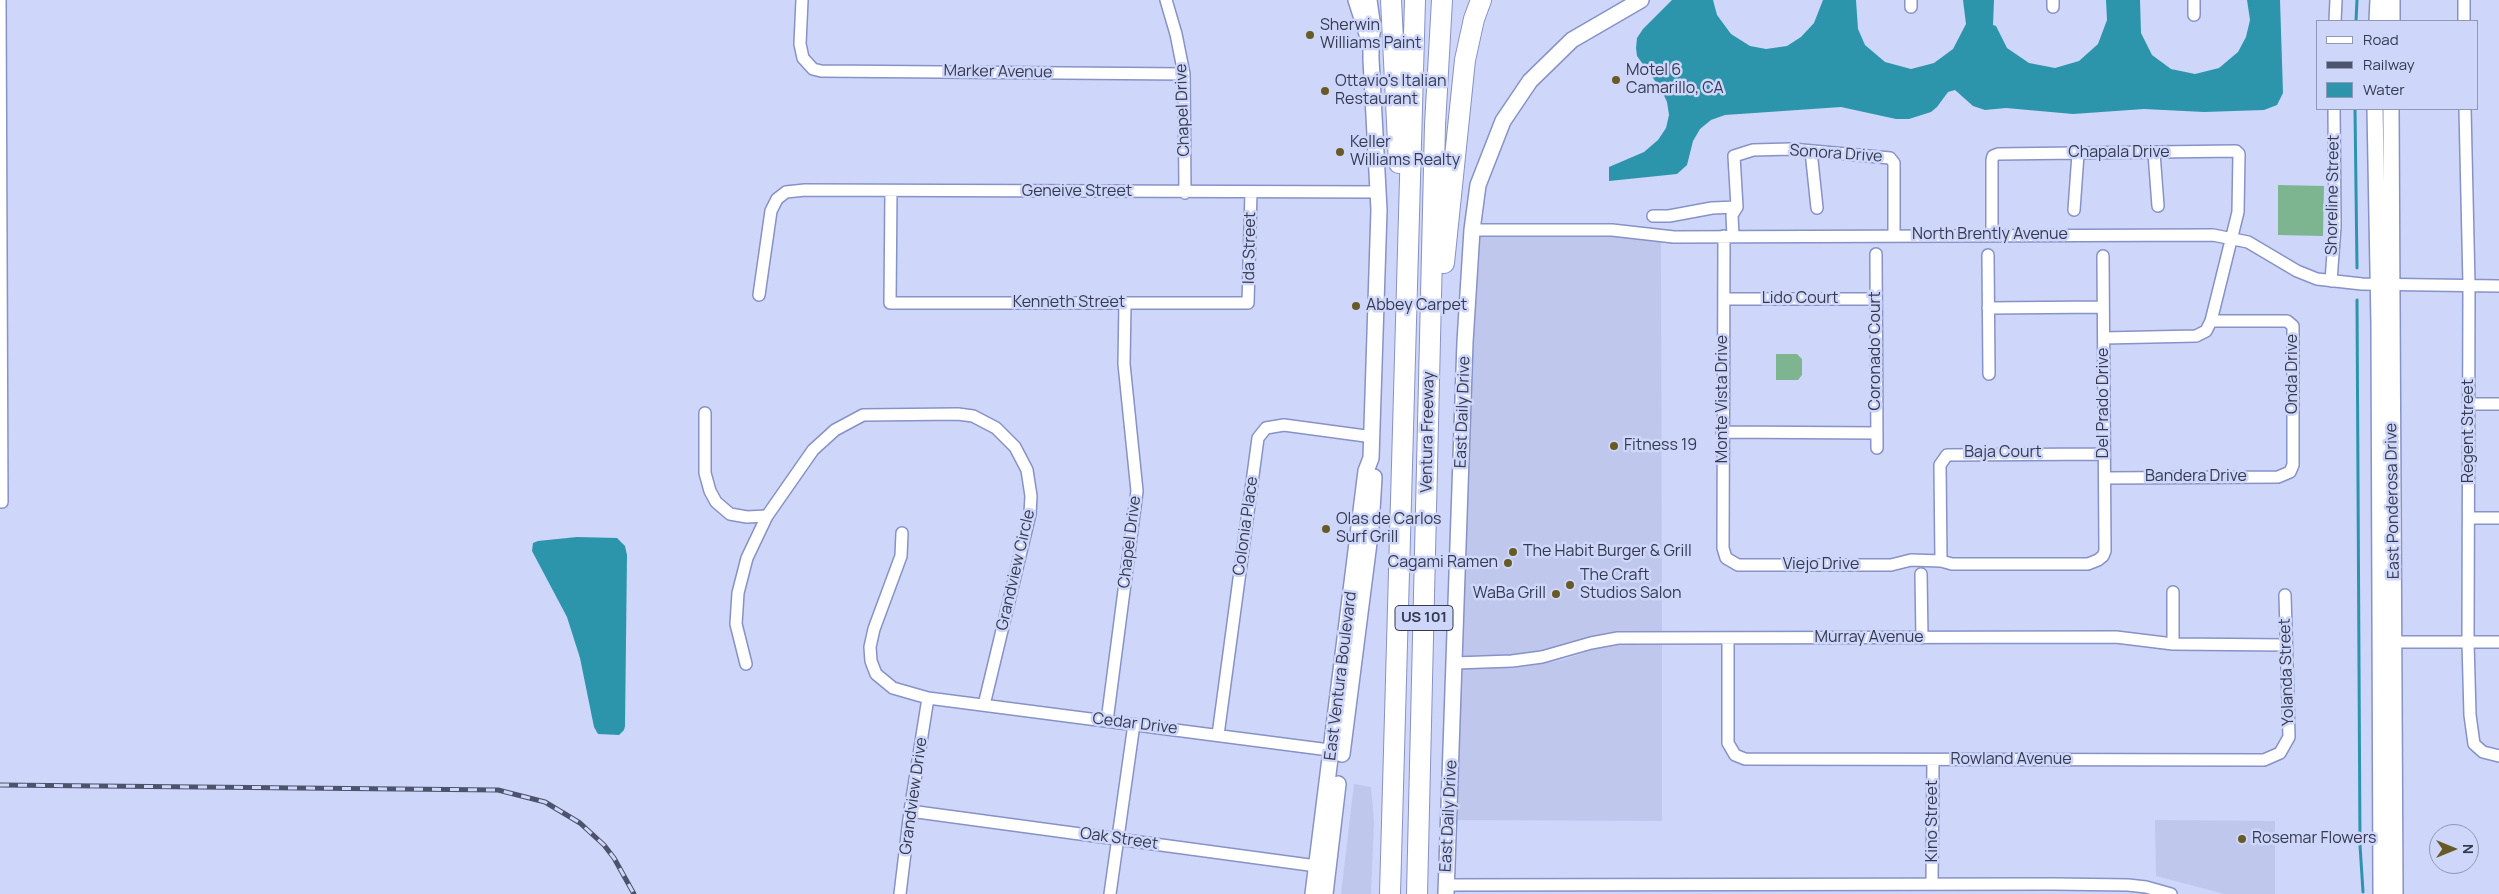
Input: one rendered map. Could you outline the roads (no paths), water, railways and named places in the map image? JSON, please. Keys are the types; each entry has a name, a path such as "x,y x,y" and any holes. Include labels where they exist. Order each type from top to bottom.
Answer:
{"highway":[{"path":"1391,0 1396,131 1407,252"},
{"name":"Ventura Freeway","path":"1390,894 1414,0"},
{"name":"Ventura Freeway","path":"1418,894 1435,125 1442,0"},
{"path":"1431,341 1444,266 1465,60 1474,19 1481,0"}],"main road":[{"name":"East Ventura Boulevard","path":"1356,0 1365,30 1371,39"},
{"name":"East Ventura Boulevard","path":"1325,894 1323,866 1366,471 1371,458 1372,438 1379,192 1371,39 1373,28 1369,0"},
{"name":"East Daily Drive","path":"1446,889 1465,342 1472,230 1478,185 1496,136 1512,106 1530,81 1562,48 1641,0"},
{"path":"2377,20 2378,0"},
{"path":"2392,0 2392,20"},
{"name":"East Ponderosa Drive","path":"2375,110 2385,284 2395,642 2395,894"},
{"name":"East Ponderosa Drive","path":"2381,894 2385,284 2391,110"},
{"name":"East Ventura Boulevard","path":"1313,894 1323,866"}],"street":[{"path":"0,0 2,502 0,502"},
{"name":"Marker Avenue","path":"802,0 800,44 803,58 813,69 829,72 1184,74"},
{"name":"Chapel Drive","path":"1166,0 1176,34 1184,74 1185,193"},
{"path":"2194,0 2194,15"},
{"path":"2335,20 2336,0"},
{"path":"2464,0 2464,20"},
{"name":"Shoreline Street","path":"2331,281 2335,226 2334,110"},
{"name":"Regent Street","path":"2465,110 2469,285 2468,642 2472,736 2474,744 2480,750 2499,756"},
{"name":"Sonora Drive","path":"1734,156 1753,150 1811,151 1890,158 1894,162 1894,235"},
{"path":"1811,151 1818,208"},
{"name":"Chapala Drive","path":"1992,235 1993,156 1998,154 2236,151 2240,154 2240,196 2233,238"},
{"path":"2154,153 2158,206"},
{"path":"2074,210 2078,154"},
{"name":"Monte Vista Drive","path":"1729,561 1723,548 1722,432 1724,299 1732,215 1738,207 1733,168 1734,156"},
{"name":"Geneive Street","path":"759,295 771,211 777,199 786,192 806,190 1185,193 1379,192"},
{"name":"Kenneth Street","path":"891,191 890,302 1248,304"},
{"name":"Ida Street","path":"1248,304 1251,192"},
{"path":"1653,216 1669,216 1712,208 1738,207"},
{"name":"North Brently Avenue","path":"1472,230 1612,230 1666,236 2183,234 2233,238 2262,249 2297,271 2317,279 2385,284 2499,286"},
{"path":"2104,338 2196,336 2206,331 2211,321 2233,238"},
{"name":"Coronado Court","path":"1876,254 1877,448"},
{"path":"1988,254 1989,374"},
{"name":"Del Prado Drive","path":"1941,561 1952,564 2088,564 2098,560 2105,551 2103,256"},
{"name":"Lido Court","path":"1724,299 1876,299"},
{"name":"Chapel Drive","path":"1107,721 1137,490 1124,364 1125,303"},
{"path":"1988,308 2104,307"},
{"name":"Onda Drive","path":"2211,321 2287,321 2293,326 2293,465 2287,474"},
{"path":"2469,404 2499,404"},
{"path":"705,413 705,473 710,491 716,502 730,514 768,516"},
{"name":"Grandview Circle","path":"746,664 736,624 738,594 747,558 768,516 813,450 835,430 854,418 872,414 958,414 981,420 1003,434 1020,454 1027,470 1031,488 1031,505 984,705"},
{"name":"Colonia Place","path":"1218,735 1258,438 1266,428 1284,425 1372,438"},
{"path":"1722,432 1877,433"},
{"name":"Baja Court","path":"1941,561 1940,465 1946,455 2104,454"},
{"name":"Bandera Drive","path":"2105,478 2278,477 2287,474"},
{"path":"2469,518 2499,518"},
{"name":"Cedar Drive","path":"902,534 901,556 871,637 871,661 876,674 893,688 928,698 1337,751"},
{"name":"Viejo Drive","path":"1729,561 1738,565 1891,565 1914,560 1941,561"},
{"path":"1921,574 1922,638"},
{"path":"2172,592 2173,644"},
{"name":"Yolanda Street","path":"2284,749 2289,737 2285,595"},
{"name":"Murray Avenue","path":"1455,663 1512,661 1542,657 1618,638 2116,637 2173,644 2285,645"},
{"name":"Rowland Avenue","path":"1728,638 1728,737 1731,750 1735,755 1749,760 2264,760 2272,758 2284,749"},
{"path":"2395,642 2499,642"},
{"name":"Grandview Drive","path":"900,894 910,812 928,698"},
{"path":"1110,894 1134,724"},
{"name":"Kino Street","path":"1932,883 1933,760"},
{"name":"Oak Street","path":"910,812 1323,866"},
{"path":"1446,889 1572,890 1932,883 2128,885 2146,887 2171,894"}],"water":[{"path":"1672,0 1713,0 1717,15 1731,34 1750,46 1766,49 1787,46 1801,37 1814,23 1823,0 1856,0 1858,29 1865,45 1885,62 1911,69 1934,63 1953,49 1966,24 1963,0 1994,0 1993,25 1996,26 2007,48 2029,63 2055,68 2079,61 2098,44 2107,20 2106,0 2140,0 2141,33 2152,55 2171,69 2195,74 2219,68 2238,52 2246,37 2250,20 2247,0 2280,0 2283,93 2277,105 2264,110 2204,112 2144,109 2073,114 2006,108 1985,110 1973,106 1955,90 1948,92 1931,112 1909,119 1896,119 1841,107 1725,115 1711,120 1700,129 1693,141 1687,165 1677,174 1609,181 1609,167 1644,152 1658,140 1666,128 1669,115 1667,102 1661,89 1637,56 1636,48 1637,38 1643,29"},
{"path":"577,537 617,538 625,546 627,555 625,726 619,735 598,734 594,727 580,658 567,617 532,551 533,543 538,541"}],"waterway":[{"path":"2356,20 2357,0"},
{"path":"2355,110 2357,268"},
{"path":"2357,300 2360,845 2363,892"}],"railway":[{"path":"0,785 498,790 545,802 580,823 604,845 614,858 634,894"}],"place":[{"name":"Sherwin Williams Paint","path":"1310,35"},
{"name":"Motel 6 Camarillo, CA","path":"1616,80"},
{"name":"Ottavio's Italian Restaurant","path":"1325,91"},
{"name":"Keller Williams Realty","path":"1340,152"},
{"name":"Abbey Carpet","path":"1356,306"},
{"name":"Fitness 19","path":"1614,446"},
{"name":"Olas de Carlos Surf Grill","path":"1326,529"},
{"name":"The Habit Burger & Grill","path":"1513,552"},
{"name":"Cagami Ramen","path":"1508,563"},
{"name":"The Craft Studios Salon","path":"1570,585"},
{"name":"WaBa Grill","path":"1556,594"},
{"name":"Rosemar Flowers","path":"2242,839"}]}
